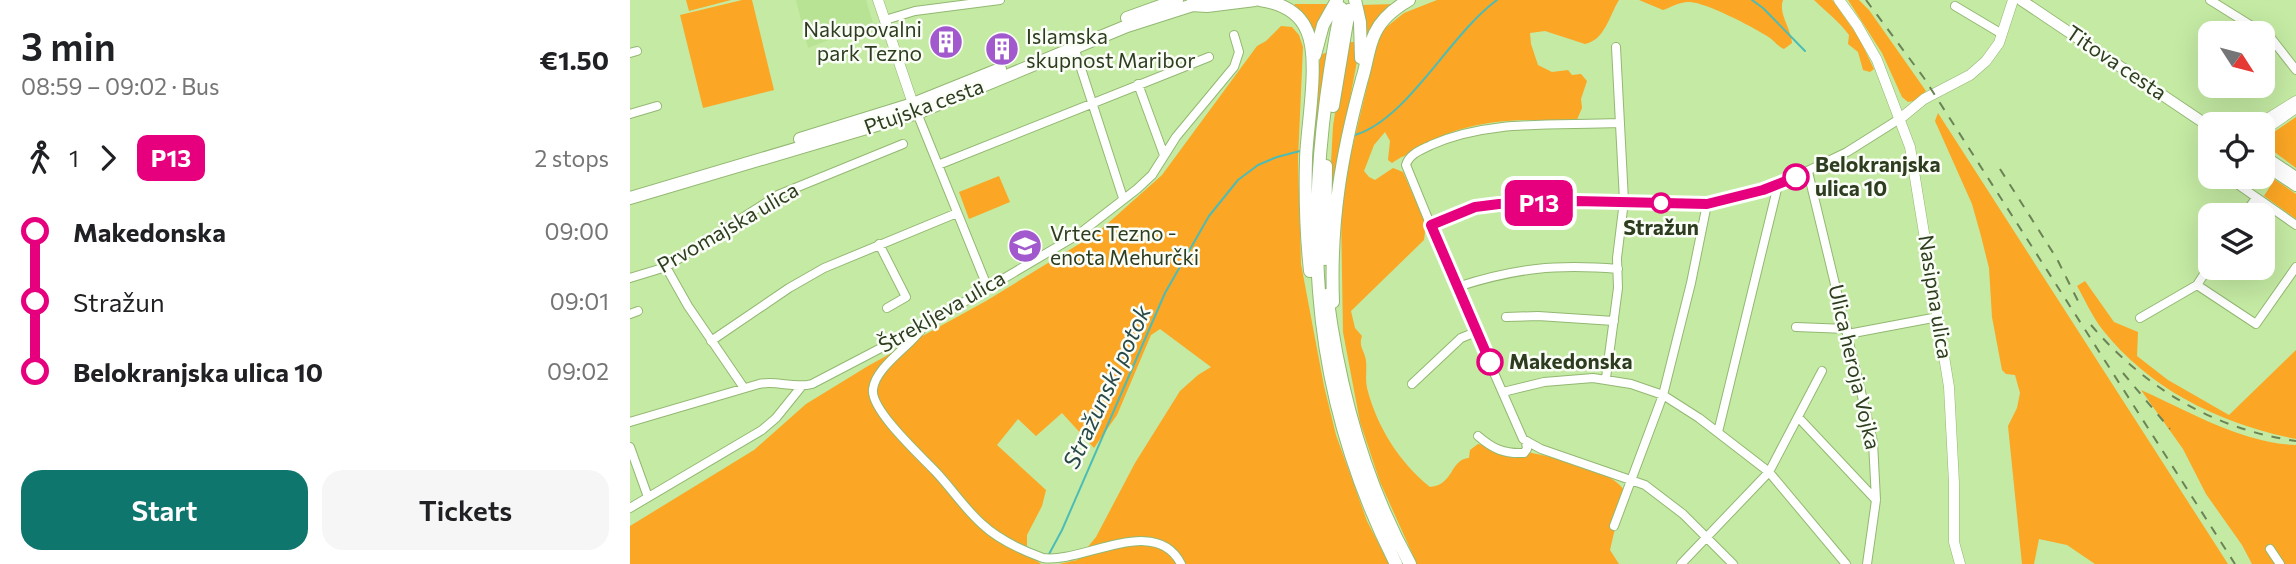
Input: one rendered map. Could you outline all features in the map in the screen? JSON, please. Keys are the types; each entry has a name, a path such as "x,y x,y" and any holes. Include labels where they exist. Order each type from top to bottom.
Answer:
{"main road":[{"name":"Ptujska cesta","path":"630,191 915,109 1145,10 1177,0"},
{"name":"Ptujska cesta","path":"630,198 915,109 1127,26 1213,0"},
{"path":"1191,5 1207,6 1258,0 1287,8 1300,19 1309,36 1312,69 1306,160 1307,247 1315,313 1327,331"},
{"path":"1409,0 1388,15 1376,31 1358,93 1335,204 1327,331 1353,430 1385,514 1410,564"},
{"name":"Titova cesta","path":"2021,0 2198,119"},
{"name":"Titova cesta","path":"2034,0 2201,112"},
{"path":"1312,69 1323,25 1345,5"},
{"path":"1345,5 1359,13 1362,50 1358,93"},
{"path":"1345,5 1326,161 1324,216 1330,382 1356,474 1396,564"},
{"path":"2275,163 2296,177"},
{"path":"2275,172 2296,186"}],"street":[{"path":"878,0 915,109 987,286"},
{"name":"Nasipna ulica","path":"1839,0 1877,60 1901,118 1916,174 1949,387 1954,542 1960,564"},
{"path":"1431,225 1450,216 1493,204 1624,201 1707,204 1778,185 1847,152 1901,118 1930,95 1979,69 1996,50 2013,0"},
{"path":"885,20 902,14 996,1"},
{"path":"2217,2 2271,38 2296,70"},
{"path":"1955,6 2002,34"},
{"name":"Štrekljeva ulica","path":"801,387 925,325 1079,234 1137,188 1152,174 1176,137 1234,67 1239,52 1234,35"},
{"path":"1606,378 1618,288 1617,258 1624,201 1616,47"},
{"path":"1076,54 1124,198"},
{"path":"938,165 1209,57"},
{"path":"1138,84 1164,155"},
{"path":"2275,114 2296,101"},
{"path":"630,114 657,106"},
{"path":"2275,123 2296,108"},
{"path":"1619,123 1478,130 1445,139 1415,153 1406,162 1520,436 1526,442 1645,485 1669,502 1734,564"},
{"name":"Prvomajska ulica","path":"630,278 666,267 778,195 903,144"},
{"name":"Ulica heroja Vojka","path":"1808,172 1873,442 1876,500 1867,564"},
{"path":"1718,432 1778,185"},
{"path":"2244,189 2296,225"},
{"path":"2252,203 2256,198"},
{"path":"1614,526 1662,394 1691,283 1707,204"},
{"path":"711,341 789,288 824,268 957,213"},
{"path":"879,244 906,297 887,308"},
{"path":"666,267 687,313 711,341 744,388"},
{"path":"1457,286 1499,274 1549,267 1618,270"},
{"path":"2197,285 2256,324 2296,267"},
{"path":"2140,318 2197,285 2200,280"},
{"path":"1506,317 1538,316 1614,321"},
{"path":"1796,327 1847,331 1938,317"},
{"path":"925,325 883,370 873,387 873,396 891,425 982,524 1003,540 1055,561 1122,546 1152,543 1172,550 1181,564"},
{"path":"1412,384 1461,338 1476,332"},
{"path":"1682,564 1769,472 1822,371"},
{"path":"1503,392 1565,379 1606,378 1662,394 1684,407 1769,472 1846,564"},
{"path":"630,422 769,382 801,387"},
{"path":"630,508 762,430 776,418 801,387"},
{"path":"1798,417 1876,500"},
{"path":"1478,436 1503,453 1524,453 1527,449 1526,442"},
{"path":"630,447 648,497"},
{"path":"2270,549 2280,564"}],"shaded area":[{"path":"686,0 731,0 689,11"},
{"path":"752,0 774,90 703,108 680,15"},
{"path":"796,0 866,0 873,23 808,48"},
{"path":"1437,0 1619,0 1602,33 1592,42 1585,44 1545,31 1530,33 1538,65 1552,72 1568,70 1572,75 1581,74 1587,81 1581,99 1582,108 1576,122 1526,120 1468,127 1429,142 1392,163 1388,160 1390,141 1385,132 1374,145 1364,171 1375,180 1393,168 1403,172 1426,224 1424,240 1351,311 1355,328 1362,336 1366,385 1371,402 1383,430 1399,455 1430,487 1444,482 1458,463 1469,458 1470,450 1478,444 1557,458 1579,464 1614,480 1624,490 1610,550 1619,564 1417,564 1380,482 1360,422 1343,332 1341,214 1347,170 1378,41 1384,29 1404,13"},
{"path":"1639,0 1783,0 1783,16 1792,43 1784,49 1751,27 1698,3 1683,2 1663,10"},
{"path":"1814,0 1834,2 1859,38 1874,69 1870,72 1863,70 1858,52 1848,44 1849,35"},
{"path":"1848,0 1859,0 1869,10 1926,91 1914,101 1908,102 1902,97 1882,53"},
{"path":"1295,4 1329,4 1313,46 1291,10"},
{"path":"1397,4 1366,47 1360,5"},
{"path":"1281,26 1292,27 1299,35 1303,47 1298,159 1301,264 1324,386 1336,435 1367,521 1389,564 1059,564 1077,560 1096,537 1135,463 1180,391 1211,367 1160,329 1151,335 1117,415 1094,448 1062,413 1036,436 1018,419 997,445 1046,490 1042,506 1027,535 1027,553 1041,564 630,564 630,526 754,450 806,404 868,366 986,301 1097,233 1162,175 1257,46"},
{"path":"1347,37 1350,42 1357,42 1357,61 1328,218 1333,126"},
{"path":"1328,53 1313,192 1310,162 1312,124 1318,69 1321,55"},
{"path":"1938,113 2228,564 2095,564 2067,545 2039,539 2034,564 2022,564 2008,426 2017,408 2020,393 2015,375 2006,374 2002,370 1992,317 1989,268 1972,204 1935,121"},
{"path":"2296,117 2296,168 2275,152 2275,131"},
{"path":"999,176 1010,202 969,219 959,192"},
{"path":"2275,180 2296,194 2296,219 2275,203 2264,196 2268,189 2275,189"},
{"path":"2085,281 2114,322 2138,332 2137,356 2168,380 2229,415 2296,350 2296,439 2214,414 2165,387 2142,370 2121,351 2095,319 2077,286"},
{"path":"2141,390 2236,433 2296,445 2296,564 2252,564 2206,494 2183,449"}],"waterway":[{"name":"Stražunski potok","path":"1355,135 1374,126 1393,112 1479,15 1497,0"},
{"name":"Stražunski potok","path":"1752,0 1805,51"},
{"name":"Stražunski potok","path":"1048,556 1062,530 1165,293 1209,216 1238,180 1258,165 1300,151"}],"railway":[{"path":"1866,0 1924,78 2235,564"},
{"path":"2000,169 2057,259 2079,303"},
{"path":"2091,325 2134,368 2183,402 2237,427 2296,441"},
{"path":"2123,373 2170,429"}],"bus line":[{"name":"P13","path":"1490,362 1431,225 1475,207 1499,204 1576,201 1707,204 1763,190 1796,177"}],"place":[{"name":"Nakupovalni park Tezno","path":"946,42"},
{"name":"Islamska skupnost Maribor","path":"1002,49"},
{"name":"Belokranjska ulica 10","path":"1796,177"},
{"name":"Stražun","path":"1661,203"},
{"name":"Vrtec Tezno - enota Mehurčki","path":"1025,246"},
{"name":"Makedonska","path":"1490,362"}]}
